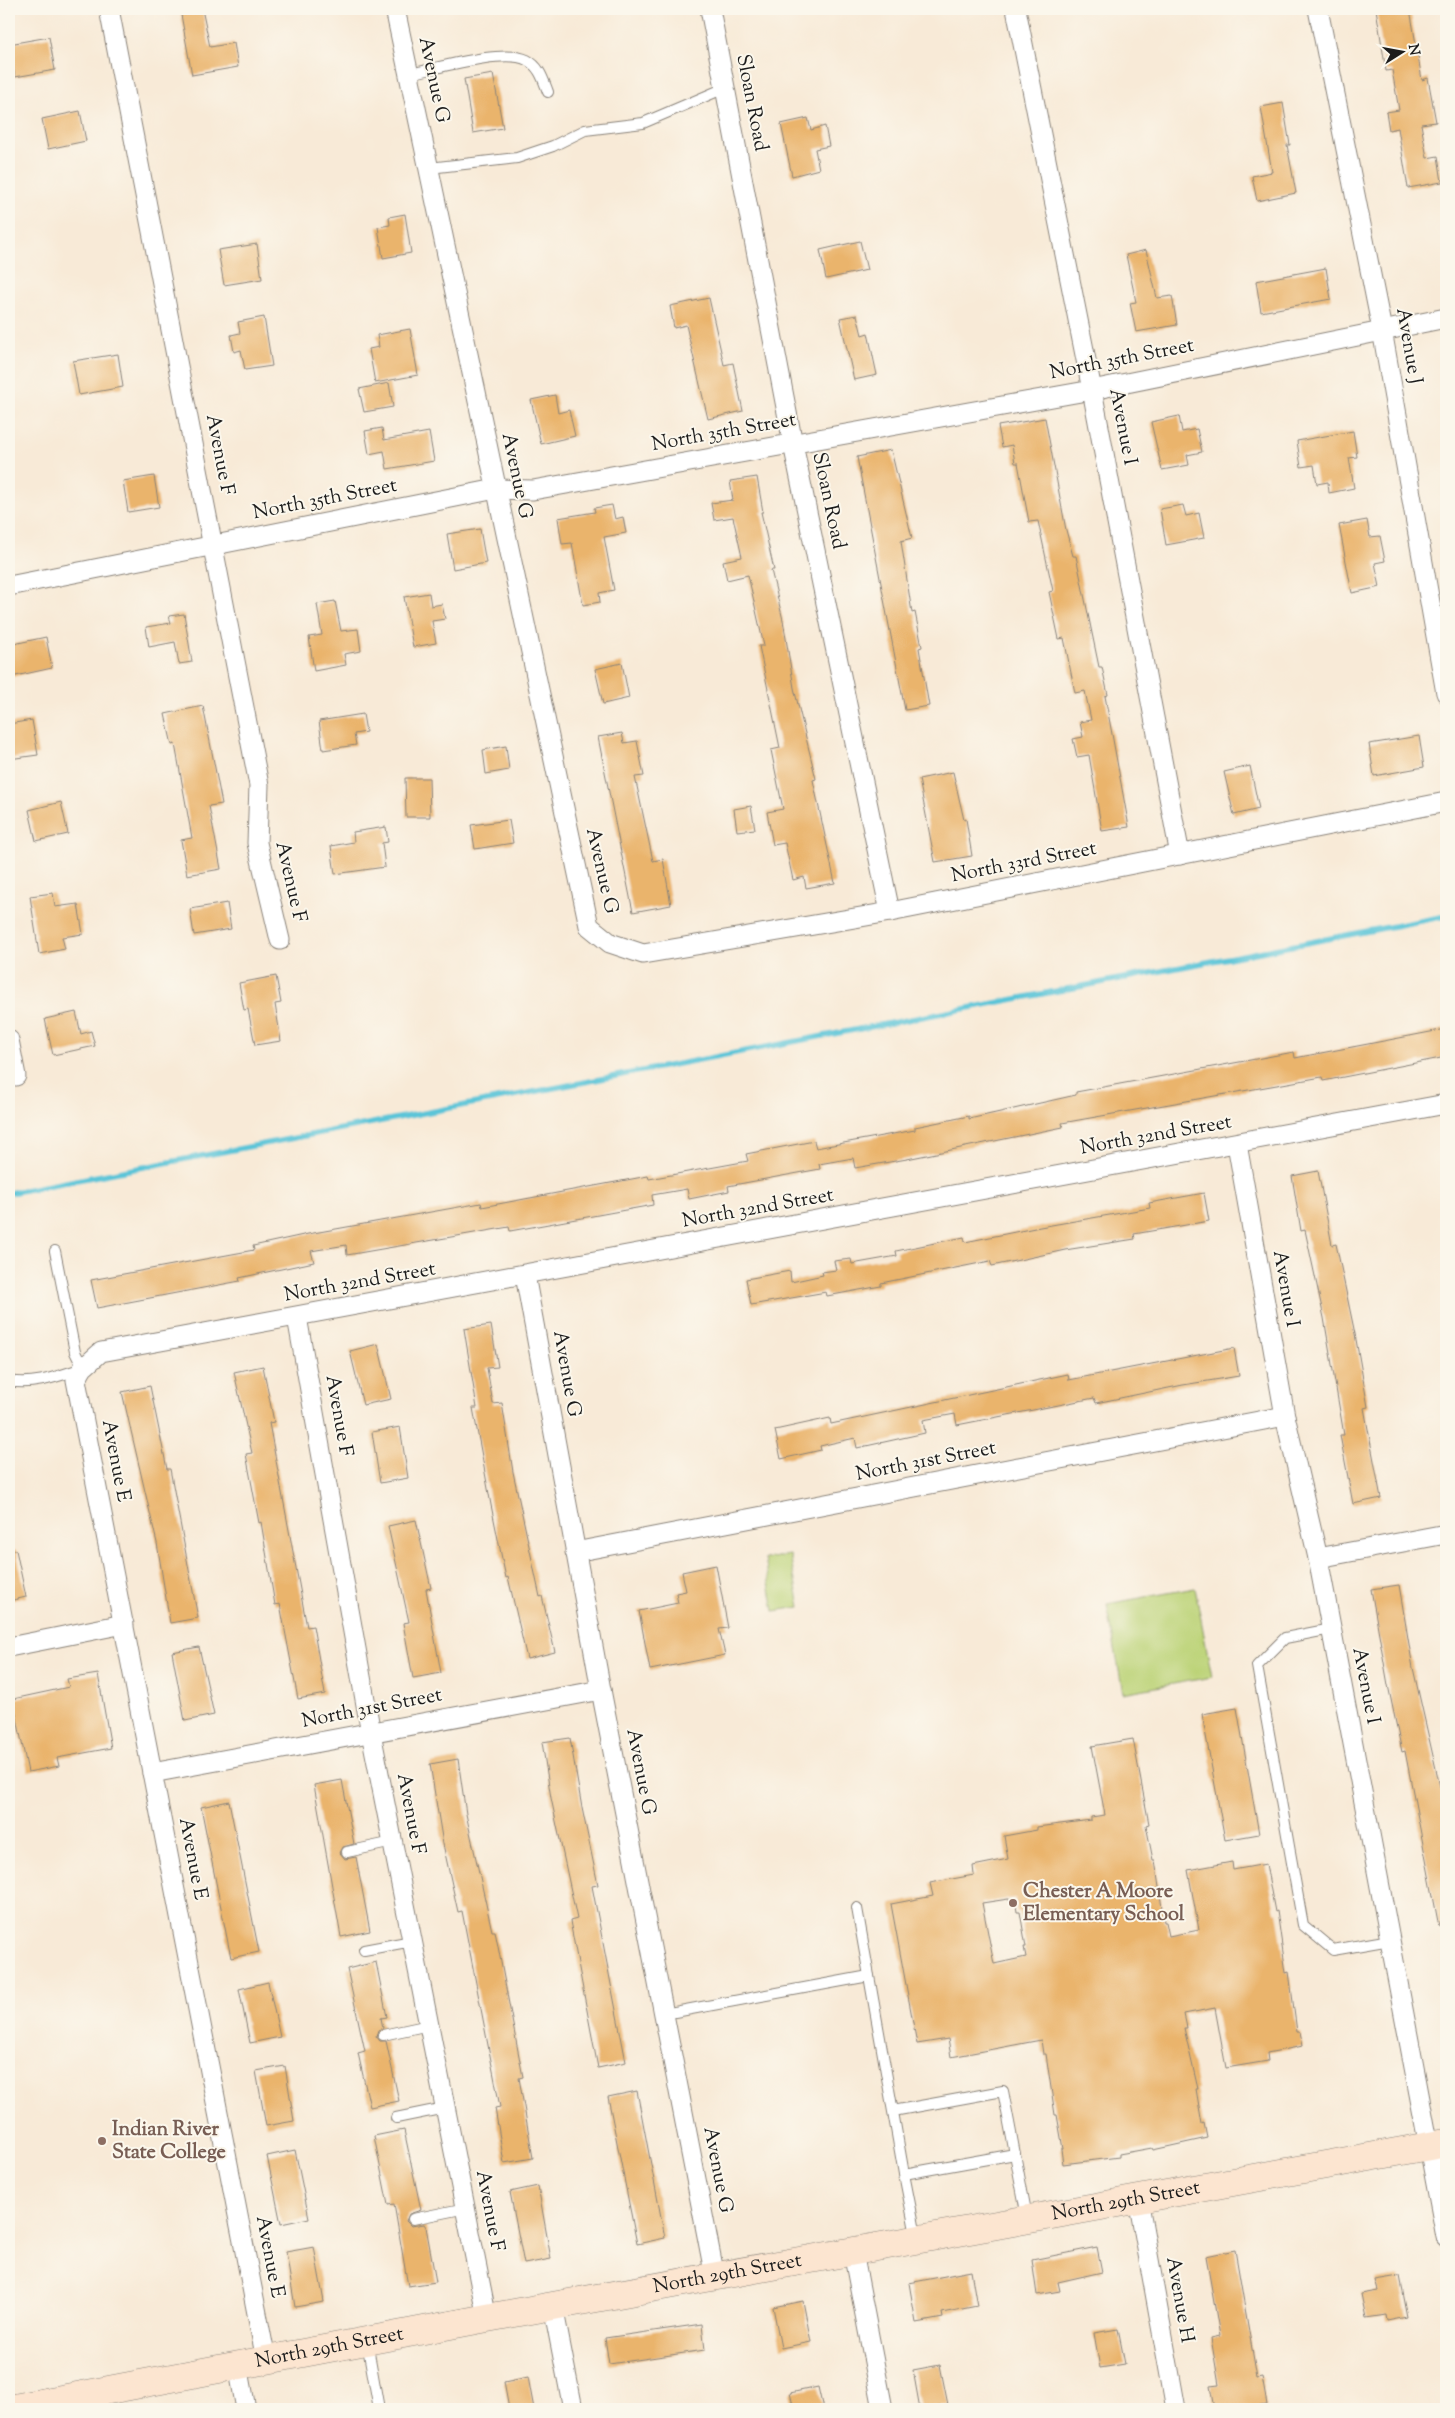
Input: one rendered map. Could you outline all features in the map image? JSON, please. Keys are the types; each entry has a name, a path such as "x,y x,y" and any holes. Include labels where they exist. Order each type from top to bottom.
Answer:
{"street":[{"name":"Avenue F","path":"109,9 214,544 259,785 257,843 280,940"},
{"name":"Avenue G","path":"395,9 589,926 610,942"},
{"name":"Sloan Road","path":"710,9 793,444 890,912"},
{"name":"Avenue I","path":"1016,9 1092,390 1180,855"},
{"name":"Avenue J","path":"1318,9 1382,330 1446,693"},
{"name":"North 35th Street","path":"9,586 496,489 533,490 793,444 1092,390 1446,318"},
{"name":"North 33rd Street","path":"610,942 644,954 890,912 1446,802"},
{"path":"9,1040 16,1076"},
{"name":"North 32nd Street","path":"83,1368 100,1352 1446,1104"},
{"name":"Avenue I","path":"1236,1144 1285,1416 1318,1558 1390,1940 1438,2145 1446,2237"},
{"name":"Avenue G","path":"525,1275 601,1690 715,2276"},
{"name":"Avenue F","path":"297,1317 371,1733 487,2318"},
{"name":"Avenue E","path":"83,1368 76,1380 266,2360"},
{"name":"North 31st Street","path":"576,1552 1285,1416"},
{"path":"1318,1558 1446,1534"},
{"path":"9,1647 124,1624"},
{"name":"North 31st Street","path":"152,1773 601,1690"},
{"name":"North 29th Street","path":"9,2409 487,2318 1438,2145"},
{"name":"Avenue H","path":"1138,2199 1176,2409"},
{"path":"853,2252 883,2409"},
{"path":"553,2306 573,2409"},
{"path":"238,2366 246,2409"}],"lane":[{"path":"409,74 486,58 518,56 529,60 540,70 548,92"},
{"path":"429,168 517,158 554,146 585,130 643,123 725,88"},
{"path":"9,1381 22,1383 52,1378 83,1368 75,1352 55,1251"},
{"path":"1331,1629 1285,1638 1257,1666 1303,1926 1332,1950 1390,1940"},
{"path":"347,1852 393,1842"},
{"path":"857,1908 917,2240"},
{"path":"364,1950 412,1941"},
{"path":"664,2014 868,1976"},
{"path":"383,2035 429,2025"},
{"path":"893,2111 1003,2091 1028,2220"},
{"path":"396,2118 446,2108"},
{"path":"904,2174 1015,2154"},
{"path":"413,2219 466,2208"},
{"path":"367,2341 379,2409"}],"green space":[{"path":"790,1555 800,1607 774,1611 765,1559"},
{"path":"1195,1588 1212,1677 1123,1693 1107,1604"}],"building":[{"path":"180,9 202,9 210,47 234,43 238,67 192,75"},
{"path":"1376,9 1410,9 1422,80 1428,78 1436,122 1421,124 1427,158 1438,156 1442,182 1408,188 1398,128 1389,130 1386,112 1399,110 1392,70 1386,71"},
{"path":"49,37 55,70 15,77 9,44"},
{"path":"493,74 503,128 473,133 464,79"},
{"path":"1283,103 1290,145 1287,145 1296,193 1257,201 1252,176 1272,172 1261,107"},
{"path":"80,111 86,141 48,149 42,119"},
{"path":"808,118 811,130 825,126 829,146 815,149 819,169 792,176 781,124"},
{"path":"405,214 411,253 383,258 378,227 390,225 389,217"},
{"path":"860,241 867,270 826,279 820,250"},
{"path":"257,244 262,279 224,285 218,250"},
{"path":"1146,250 1157,298 1172,296 1177,325 1136,332 1130,303 1136,302 1126,255"},
{"path":"1326,268 1331,299 1261,312 1256,281"},
{"path":"709,298 724,365 733,363 743,411 708,419 686,325 674,328 670,306"},
{"path":"857,315 862,335 868,333 877,375 854,380 840,318"},
{"path":"264,317 272,366 245,370 241,350 234,352 231,335 240,333 238,322"},
{"path":"410,329 418,375 375,383 369,349 379,347 377,335"},
{"path":"118,354 123,387 79,395 73,361"},
{"path":"389,383 393,407 364,412 359,389"},
{"path":"555,395 558,413 569,410 575,436 541,444 531,400"},
{"path":"1179,416 1182,432 1197,429 1202,452 1187,455 1189,465 1162,470 1151,422"},
{"path":"1045,418 1066,530 1073,556 1076,556 1099,667 1102,667 1108,695 1105,696 1129,827 1102,831 1089,755 1077,757 1073,739 1083,737 1080,722 1091,720 1085,691 1075,693 1064,638 1059,639 1049,592 1053,591 1038,521 1029,522 1018,463 1015,463 1012,445 1002,447 998,426"},
{"path":"382,428 384,440 429,432 434,461 387,469 384,451 369,454 365,431"},
{"path":"1353,431 1357,457 1349,458 1354,488 1329,493 1328,482 1317,484 1314,465 1301,467 1297,441"},
{"path":"891,450 912,538 901,541 912,613 915,612 922,647 919,648 929,706 905,710 857,457"},
{"path":"154,476 159,507 128,512 123,481"},
{"path":"757,477 763,512 761,512 774,570 771,570 783,620 794,688 816,779 813,780 835,883 806,888 804,877 793,880 785,843 773,845 767,812 783,809 771,750 780,748 759,646 764,646 748,575 727,580 723,561 742,557 733,517 714,520 711,503 733,500 730,481"},
{"path":"612,505 615,519 623,517 626,533 604,537 614,590 599,593 600,602 583,605 572,543 562,544 558,518 595,512 594,508"},
{"path":"1183,505 1186,516 1199,513 1204,538 1166,545 1160,509"},
{"path":"1367,520 1370,537 1380,536 1385,561 1375,563 1380,587 1352,593 1339,525"},
{"path":"480,529 486,563 453,569 447,534"},
{"path":"429,593 431,606 442,604 445,619 432,621 436,643 413,647 404,597"},
{"path":"335,601 341,631 358,629 361,651 344,654 346,665 314,671 309,637 322,635 317,604"},
{"path":"184,614 192,662 179,664 175,642 149,647 146,627 171,623 169,616"},
{"path":"46,637 52,668 11,677 9,645"},
{"path":"622,663 629,698 603,704 595,669"},
{"path":"203,706 222,804 209,806 221,869 187,875 181,840 192,838 175,744 172,745 165,714"},
{"path":"363,714 366,732 354,734 356,745 323,750 319,721"},
{"path":"32,720 38,755 9,759 9,724"},
{"path":"622,733 624,743 637,741 644,776 635,777 653,861 663,859 671,905 633,912 598,737"},
{"path":"1419,736 1424,767 1374,776 1369,744"},
{"path":"506,746 509,770 486,774 483,750"},
{"path":"1250,766 1259,809 1234,815 1224,772"},
{"path":"953,772 964,820 966,819 972,856 935,862 919,779"},
{"path":"405,778 429,778 430,817 406,817"},
{"path":"61,802 68,834 36,841 29,810"},
{"path":"751,806 755,829 737,831 734,809"},
{"path":"509,820 513,843 475,849 471,825"},
{"path":"386,827 388,842 382,843 385,867 335,874 331,846 354,842 353,832"},
{"path":"53,893 55,907 78,904 83,934 62,937 65,949 39,954 30,896"},
{"path":"227,903 231,929 194,935 190,909"},
{"path":"276,976 281,1003 275,1004 281,1041 255,1045 248,1009 244,1010 239,983"},
{"path":"76,1012 81,1034 91,1031 95,1046 53,1055 45,1019"},
{"path":"1446,1029 1446,1057 1323,1081 1322,1077 1062,1123 1063,1127 907,1159 855,1168 853,1158 819,1164 820,1169 728,1186 729,1191 689,1199 687,1189 652,1195 653,1205 510,1231 509,1227 347,1255 346,1245 311,1251 314,1262 239,1278 240,1281 97,1308 91,1280 254,1250 253,1246 308,1234 481,1203 482,1207 648,1176 649,1179 748,1161 746,1154 814,1141 816,1148 915,1130 915,1127 969,1116 969,1119 1076,1095 1076,1092 1294,1052 1295,1058"},
{"path":"1318,1171 1332,1245 1336,1244 1355,1334 1368,1407 1364,1408 1381,1498 1353,1504 1340,1435 1344,1435 1324,1318 1305,1230 1301,1231 1292,1176"},
{"path":"1204,1193 1209,1221 1134,1234 1135,1239 1065,1250 992,1266 990,1261 881,1283 881,1286 827,1296 826,1292 751,1305 746,1279 790,1271 791,1282 823,1275 822,1272 836,1270 834,1261 851,1259 852,1264 897,1256 896,1251 964,1237 965,1242 1150,1208 1149,1203"},
{"path":"491,1325 498,1367 487,1368 493,1404 502,1403 513,1472 540,1597 542,1596 555,1652 527,1659 508,1577 506,1578 491,1505 473,1408 477,1408 464,1329"},
{"path":"378,1344 391,1399 363,1405 350,1351"},
{"path":"1234,1348 1239,1376 1183,1385 1096,1403 1094,1398 957,1425 955,1414 923,1420 925,1433 857,1448 855,1438 820,1446 821,1450 781,1459 775,1430 830,1418 831,1424 1068,1374 1069,1380"},
{"path":"263,1366 274,1422 269,1423 307,1627 313,1626 325,1694 298,1699 280,1604 275,1605 261,1522 259,1523 246,1454 252,1453 234,1372"},
{"path":"150,1386 167,1469 170,1469 198,1618 170,1623 157,1543 122,1392"},
{"path":"400,1427 408,1478 380,1483 372,1432"},
{"path":"416,1520 431,1588 426,1589 441,1673 413,1678 403,1623 409,1622 388,1526"},
{"path":"9,1550 16,1550 26,1597 9,1601"},
{"path":"716,1565 728,1628 719,1629 725,1655 650,1670 639,1611 678,1603 676,1593 686,1591 682,1572"},
{"path":"1399,1585 1413,1668 1446,1813 1446,1926 1439,1927 1405,1751 1402,1752 1388,1685 1371,1589"},
{"path":"199,1647 214,1715 185,1721 172,1652"},
{"path":"98,1674 111,1748 57,1758 59,1766 28,1772 13,1699 69,1687 67,1679"},
{"path":"1237,1708 1259,1834 1225,1840 1202,1714"},
{"path":"570,1738 598,1885 592,1886 626,2062 598,2068 570,1921 577,1919 551,1798 542,1742"},
{"path":"1133,1739 1149,1824 1146,1825 1153,1860 1155,1860 1164,1922 1166,1922 1169,1936 1199,1930 1188,1870 1232,1862 1233,1870 1266,1864 1275,1912 1277,1911 1286,1973 1289,1972 1297,2032 1300,2032 1303,2046 1267,2053 1268,2061 1226,2068 1215,2008 1184,2014 1187,2028 1184,2028 1198,2089 1196,2089 1202,2124 1204,2123 1207,2138 1153,2150 1152,2148 1119,2154 1119,2157 1063,2164 1061,2149 1063,2149 1057,2115 1055,2115 1046,2054 1043,2054 1041,2040 951,2057 948,2039 917,2044 891,1904 933,1896 930,1883 974,1875 973,1866 1008,1859 1004,1836 1037,1830 1037,1827 1091,1820 1091,1817 1105,1815 1092,1746","holes":["1015,1898 1017,1912 1020,1912 1026,1957 994,1964 982,1903"]},
{"path":"458,1759 466,1814 492,1931 495,1931 523,2077 519,2078 533,2158 504,2163 495,2108 500,2107 462,1911 458,1912 443,1844 430,1764"},
{"path":"342,1780 354,1844 343,1847 340,1853 345,1859 356,1857 370,1931 341,1937 314,1785"},
{"path":"229,1801 259,1952 231,1958 201,1807"},
{"path":"376,1962 387,2017 381,2018 383,2028 378,2030 376,2036 380,2041 386,2041 399,2101 370,2107 358,2053 365,2051 347,1969"},
{"path":"268,1982 280,2037 250,2043 239,1989"},
{"path":"285,2066 294,2121 266,2126 256,2071"},
{"path":"637,2091 665,2238 637,2244 608,2097"},
{"path":"404,2130 421,2210 409,2214 406,2221 411,2226 424,2224 426,2227 436,2282 408,2286 394,2204 388,2205 374,2136"},
{"path":"295,2150 309,2218 281,2224 267,2156"},
{"path":"538,2186 551,2259 524,2264 510,2192"},
{"path":"314,2247 324,2302 295,2307 286,2252"},
{"path":"1097,2247 1102,2272 1058,2282 1060,2291 1037,2295 1032,2260"},
{"path":"1235,2250 1257,2378 1262,2377 1267,2405 1242,2409 1214,2409 1210,2386 1219,2385 1211,2338 1220,2336 1206,2256"},
{"path":"971,2271 977,2306 942,2313 943,2318 916,2323 909,2283"},
{"path":"1399,2276 1407,2317 1387,2321 1386,2315 1366,2318 1361,2294 1378,2291 1375,2280"},
{"path":"803,2301 811,2342 781,2348 773,2307"},
{"path":"702,2324 705,2350 609,2364 605,2338"},
{"path":"1118,2329 1125,2364 1100,2368 1094,2333"},
{"path":"940,2365 948,2405 920,2409 913,2370"},
{"path":"528,2377 534,2409 509,2409 504,2382"},
{"path":"818,2387 823,2409 794,2409 790,2393"}],"waterway":[{"path":"9,1193 1446,916"}],"place":[{"name":"Chester A Moore Elementary School","path":"1013,1903"},
{"name":"Indian River State College","path":"102,2141"}]}
